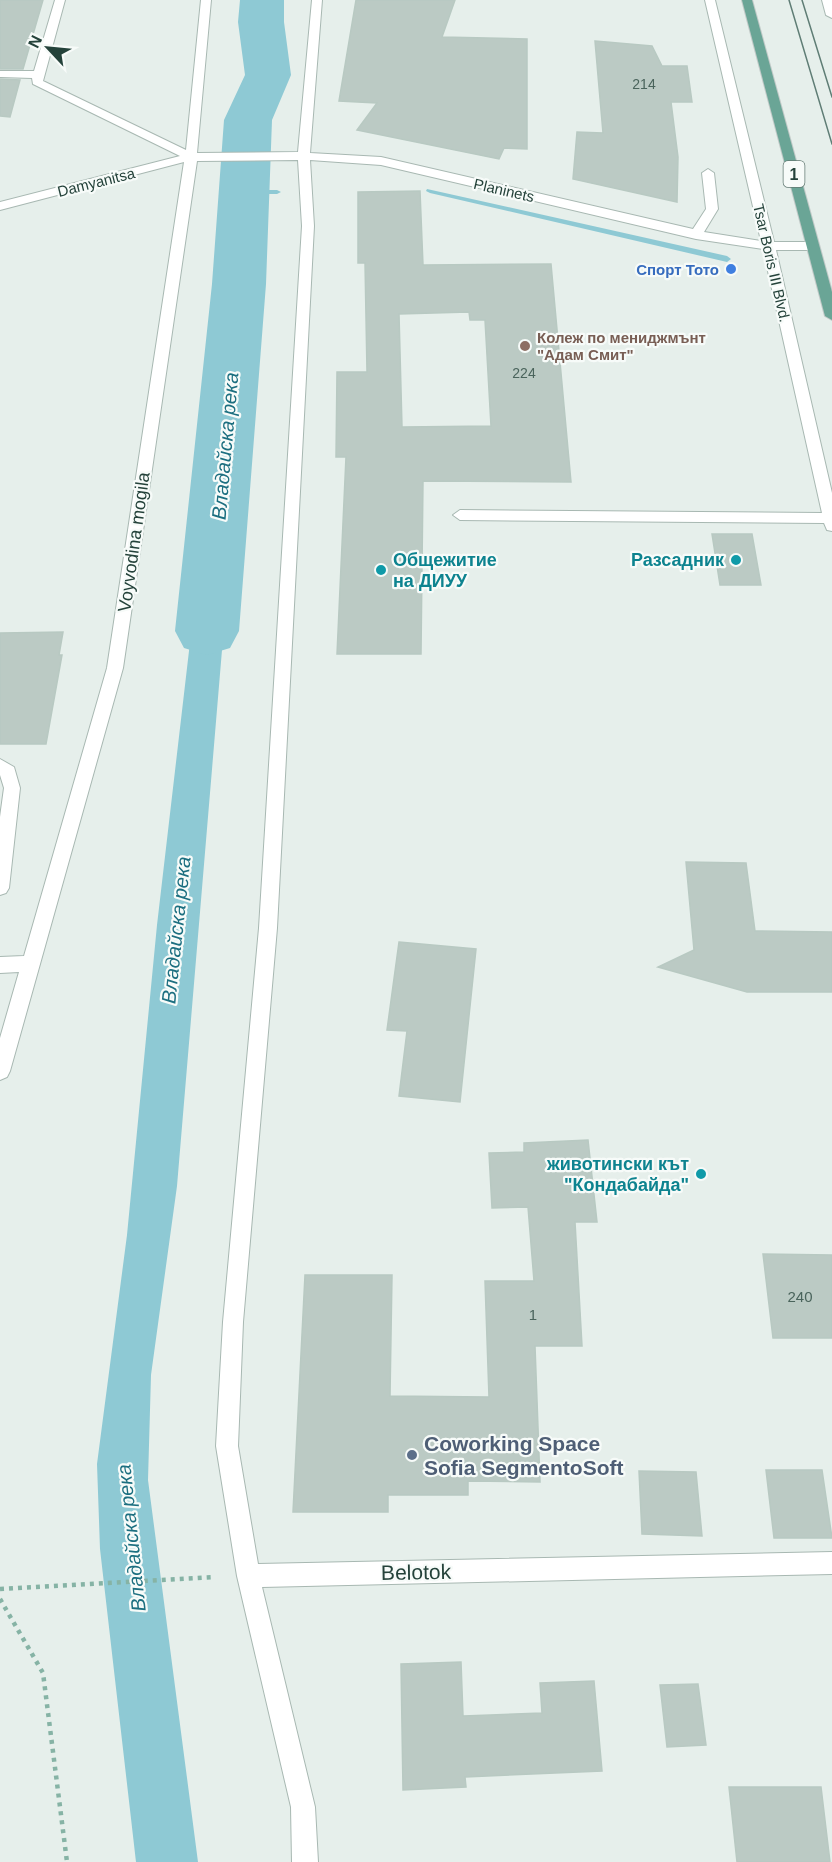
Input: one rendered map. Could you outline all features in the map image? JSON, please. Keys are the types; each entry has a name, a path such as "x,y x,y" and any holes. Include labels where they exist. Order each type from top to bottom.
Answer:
{"main road":[{"name":"1","path":"747,0 832,316"}],"street":[{"path":"60,0 37,82 191,157"},
{"name":"Voyvodina mogila","path":"0,1071 115,668 191,157 206,0"},
{"path":"305,1862 303,1807 248,1576 227,1446 233,1322 268,928 308,226 304,156 317,0"},
{"name":"Tsar Boris III Blvd.","path":"710,0 769,246 831,522"},
{"path":"827,0 832,15"},
{"path":"0,74 40,75"},
{"name":"Planinets","path":"191,157 304,156 381,161 696,235 769,246 813,246"},
{"name":"Damyanitsa","path":"0,206 191,157"},
{"path":"696,235 712,209 708,173"},
{"path":"460,514 831,522"},
{"path":"0,766 8,772 12,788 0,888"},
{"path":"0,965 31,963"},
{"name":"Belotok","path":"248,1576 832,1563"}],"path":[{"path":"0,1589 248,1576"},
{"path":"0,1599 43,1673 67,1862"}],"water":[{"path":"203,531 232,531 177,1186 151,1375 148,1480 198,1862 136,1862 100,1549 97,1464 127,1235 157,925"}],"building":[{"path":"0,0 43,0 23,69 0,69"},
{"path":"356,0 455,0 442,37 527,39 527,149 504,148 499,159 357,130 377,103 339,101"},
{"path":"595,41 652,46 662,66 687,66 692,102 671,102 678,157 677,202 573,179 577,132 603,133"},
{"path":"0,79 20,80 10,117 0,116"},
{"path":"420,191 423,265 551,264 571,482 423,481 421,654 337,654 346,457 336,457 337,372 367,372 365,263 358,263 358,192","holes":["469,312 470,320 485,320 491,426 402,427 399,314"]},
{"name":"Разсадник","path":"712,534 752,534 761,585 720,585"},
{"path":"63,632 59,655 62,655 46,744 0,744 0,633"},
{"path":"686,862 746,863 755,931 832,932 832,992 747,992 658,967 694,950"},
{"path":"399,942 476,949 460,1102 399,1096 407,1031 387,1030"},
{"path":"588,1140 597,1222 575,1222 582,1346 535,1346 540,1482 468,1481 468,1495 388,1495 388,1512 293,1512 305,1275 392,1275 390,1396 489,1397 485,1281 534,1281 528,1207 492,1208 489,1153 524,1152 524,1143"},
{"path":"763,1254 832,1255 832,1338 773,1338"},
{"path":"766,1470 822,1470 832,1538 774,1538"},
{"path":"639,1471 696,1472 702,1536 642,1534"},
{"path":"461,1662 463,1716 542,1713 540,1683 594,1681 602,1771 465,1777 466,1787 403,1790 401,1664"},
{"path":"698,1684 706,1745 667,1747 660,1685"},
{"path":"729,1787 821,1787 830,1862 737,1862"}],"waterway":[{"name":"Владайска река","path":"207,631 239,284 248,120 268,75 261,22 262,0"},
{"path":"430,191 727,259"},
{"path":"244,192 277,192"}],"tram line":[{"path":"789,0 832,144"},
{"path":"802,0 832,97"}],"place":[{"name":"Спорт Тото","path":"731,269"},
{"name":"Колеж по мениджмънт \"Адам Смит\"","path":"525,346"},
{"name":"Разсадник","path":"736,560"},
{"name":"Общежитие на ДИУУ","path":"381,570"},
{"name":"животински кът \"Кондабайда\"","path":"701,1174"},
{"name":"Coworking Space Sofia SegmentoSoft","path":"412,1455"}]}
